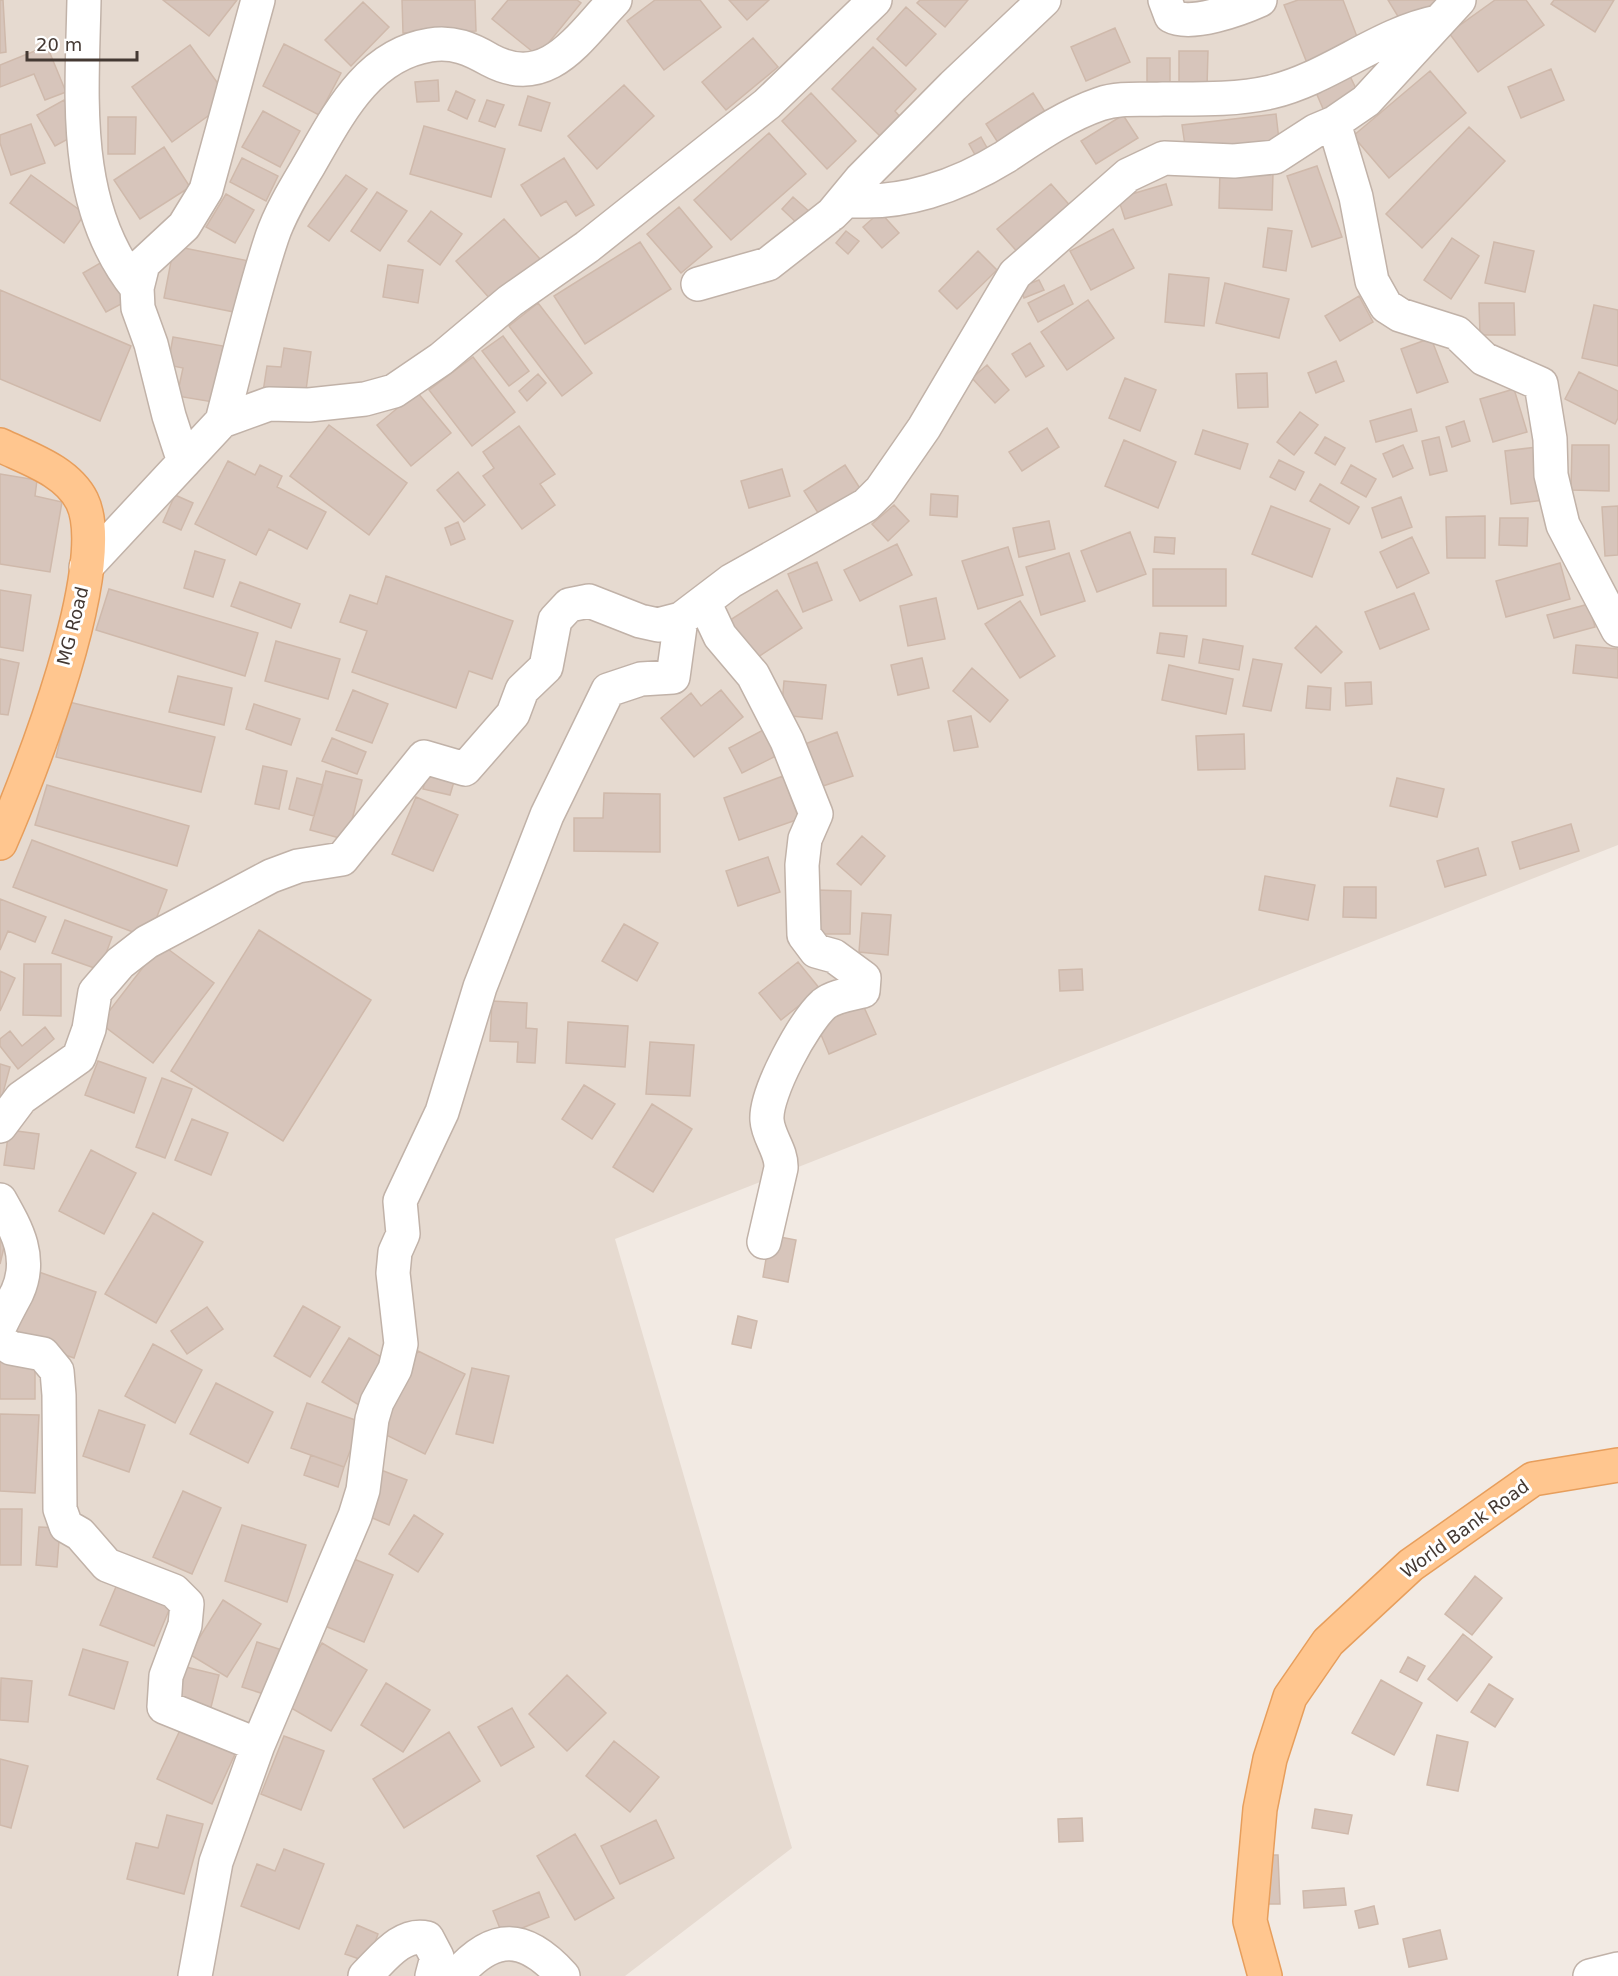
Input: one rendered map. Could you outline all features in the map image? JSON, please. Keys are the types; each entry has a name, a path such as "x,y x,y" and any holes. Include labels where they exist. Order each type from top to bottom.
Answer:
{"main road":[{"name":"MG Road","path":"0,445 52,471 72,485 82,502 90,525 82,604 31,771 0,843"},
{"name":"World Bank Road","path":"1265,1976 1250,1921 1260,1809 1270,1759 1290,1697 1328,1642 1411,1565 1533,1479 1618,1465"}],"street":[{"path":"84,0 81,112 87,172 93,204 106,242 137,288"},
{"path":"184,462 168,416 151,344 138,308 137,288 143,264 184,226 206,190 258,0"},
{"path":"222,421 273,235 347,98 377,69 407,52 430,45 469,48 495,62 517,70 536,69 556,62 615,0"},
{"path":"86,567 222,421 269,404 309,405 365,399 394,391 441,359 510,302 587,247 767,104 875,0"},
{"path":"832,214 861,179 953,86 1044,0"},
{"path":"1165,0 1171,16 1182,20 1216,15 1260,0"},
{"path":"698,284 768,264 832,214 846,200 877,202 945,187 978,172 1055,125 1100,104 1117,100 1225,97 1270,92 1313,77 1449,11"},
{"path":"0,1126 21,1098 79,1057 85,1045 95,992 120,963 147,942 167,929 271,876 298,866 342,859 424,757 465,769 513,714 522,690 546,667 555,620 569,605 589,601 640,621 658,625 693,610 730,581 778,553 846,519 881,490 924,428 1015,274 1128,175 1164,158 1234,161 1275,157 1315,130 1334,123 1379,89 1449,11"},
{"path":"1334,123 1356,197 1372,280 1386,306 1400,315 1457,333 1484,359 1541,384 1550,439 1551,476 1563,525 1618,630"},
{"path":"693,610 720,636 753,675 787,741 816,814 805,839 802,865 804,936 816,951 834,956 864,978 863,991 830,1000 824,1005 800,1035 783,1067 766,1119 782,1159 764,1242"},
{"path":"195,1976 216,1862 258,1745 355,1516 363,1490 372,1419 377,1402 396,1369 401,1344 393,1273 396,1252 404,1234 400,1201 442,1112 495,946 548,815 608,690 640,679 673,678 693,610"},
{"path":"0,1200 16,1226 23,1262 22,1277 17,1292 0,1326"},
{"path":"0,1341 11,1348 43,1354 57,1371 60,1395 60,1509 66,1526 80,1534 107,1565 174,1591 187,1605 185,1625 166,1676 164,1707 258,1745"},
{"path":"365,1976 396,1946 410,1938 420,1936 427,1938 437,1957 432,1976"},
{"path":"456,1976 481,1952 490,1946 504,1943 520,1944 543,1955 563,1976"},
{"path":"1590,1976 1618,1969"}],"shaded area":[{"path":"0,0 1618,0 1618,845 615,1239 792,1848 625,1976 0,1976"}],"building":[{"path":"0,0 3,0 6,52 0,53"},
{"path":"163,0 237,0 209,36"},
{"path":"402,0 475,0 476,31 403,33"},
{"path":"508,0 577,0 581,3 538,56 492,19"},
{"path":"655,0 700,0 721,27 664,70 627,21"},
{"path":"729,0 769,0 747,20"},
{"path":"920,0 968,0 945,27 917,3"},
{"path":"1298,0 1343,0 1359,42 1307,63 1284,5"},
{"path":"1388,0 1440,0 1402,23"},
{"path":"1495,0 1526,0 1544,25 1478,72 1449,33"},
{"path":"1554,0 1614,0 1595,32 1551,4"},
{"path":"363,2 389,27 351,66 325,40"},
{"path":"906,7 936,34 906,66 877,39"},
{"path":"1115,28 1130,62 1086,81 1071,47"},
{"path":"753,38 778,67 726,110 702,82"},
{"path":"284,44 341,73 319,115 263,86"},
{"path":"190,45 230,100 172,142 132,87"},
{"path":"47,46 66,92 45,100 34,74 0,87 0,65"},
{"path":"873,47 916,89 895,111 902,119 883,139 832,89"},
{"path":"1179,51 1208,51 1207,87 1179,87"},
{"path":"1147,58 1170,58 1170,82 1147,82"},
{"path":"1551,69 1564,100 1521,118 1508,87"},
{"path":"1430,71 1466,113 1389,178 1353,136"},
{"path":"1349,74 1359,95 1324,111 1315,90"},
{"path":"438,80 439,101 417,102 415,82"},
{"path":"624,85 654,116 597,169 568,136"},
{"path":"456,91 475,100 467,119 448,110"},
{"path":"811,93 856,141 827,169 782,121"},
{"path":"1033,93 1049,118 1002,149 986,124"},
{"path":"528,96 550,103 541,131 519,125"},
{"path":"64,100 81,132 55,146 37,115"},
{"path":"487,100 504,105 495,127 479,121"},
{"path":"263,111 300,131 280,167 242,147"},
{"path":"1276,114 1279,140 1186,152 1182,125"},
{"path":"1123,115 1138,138 1096,164 1081,141"},
{"path":"108,117 136,117 135,154 108,154"},
{"path":"31,124 45,163 11,175 0,143 0,135"},
{"path":"424,126 505,149 491,197 410,174"},
{"path":"1469,127 1505,161 1422,248 1386,214"},
{"path":"769,133 806,174 731,240 694,200"},
{"path":"981,137 991,155 979,162 969,144"},
{"path":"164,147 190,187 140,219 114,180"},
{"path":"242,158 278,176 266,201 230,182"},
{"path":"564,158 594,205 576,216 566,201 541,216 521,185"},
{"path":"1317,166 1342,237 1312,247 1287,176"},
{"path":"1220,172 1273,173 1272,210 1219,208"},
{"path":"31,175 85,214 64,243 10,203"},
{"path":"346,175 367,189 329,241 308,226"},
{"path":"1051,184 1073,209 1020,255 997,229"},
{"path":"1166,184 1172,205 1125,219 1118,198"},
{"path":"377,192 407,211 380,251 351,231"},
{"path":"226,194 254,210 235,243 206,227"},
{"path":"793,197 811,213 800,226 782,209"},
{"path":"679,207 712,247 681,273 647,234"},
{"path":"431,211 462,234 440,265 408,241"},
{"path":"880,212 899,233 882,248 863,227"},
{"path":"504,219 540,259 492,301 456,261"},
{"path":"1268,228 1292,231 1286,271 1263,267"},
{"path":"1113,229 1134,268 1091,290 1070,251"},
{"path":"846,231 859,241 848,254 836,243"},
{"path":"1452,238 1479,256 1451,299 1424,280"},
{"path":"640,242 671,289 585,344 554,296"},
{"path":"1494,242 1534,251 1525,292 1485,283"},
{"path":"174,246 249,261 239,313 164,298"},
{"path":"978,251 997,270 957,309 939,291"},
{"path":"102,262 125,302 106,312 83,273"},
{"path":"388,265 423,270 418,303 383,297"},
{"path":"1169,274 1209,278 1204,326 1165,322"},
{"path":"1039,280 1044,290 1024,298 1020,287"},
{"path":"1225,283 1289,299 1279,338 1216,323"},
{"path":"1064,285 1073,304 1038,322 1028,303"},
{"path":"0,290 131,346 100,421 0,379"},
{"path":"1359,296 1373,322 1340,341 1325,316"},
{"path":"1088,300 1114,338 1067,370 1041,332"},
{"path":"538,303 592,373 562,396 509,326"},
{"path":"1479,303 1514,303 1515,335 1480,335"},
{"path":"1594,305 1618,310 1618,366 1582,358"},
{"path":"503,336 529,371 509,386 482,351"},
{"path":"173,337 223,346 213,402 177,396 183,368 168,365"},
{"path":"1431,338 1448,382 1417,393 1401,349"},
{"path":"1030,343 1044,366 1026,377 1012,354"},
{"path":"284,348 311,352 305,398 263,392 267,366 281,367"},
{"path":"473,357 515,412 472,446 429,390"},
{"path":"1336,361 1344,381 1316,393 1308,373"},
{"path":"987,365 1009,390 995,403 972,378"},
{"path":"1579,372 1618,391 1618,418 1615,424 1565,399"},
{"path":"1267,373 1268,407 1238,408 1236,374"},
{"path":"538,374 546,383 527,401 519,391"},
{"path":"1125,378 1156,390 1140,431 1109,418"},
{"path":"1514,389 1527,432 1493,442 1480,399"},
{"path":"417,392 451,433 411,466 377,425"},
{"path":"1411,409 1417,431 1376,442 1370,421"},
{"path":"1300,412 1318,425 1294,455 1277,442"},
{"path":"1464,421 1470,441 1452,447 1446,427"},
{"path":"329,425 407,483 369,535 290,476"},
{"path":"519,426 555,474 540,484 555,505 522,529 483,476 494,468 483,452"},
{"path":"1047,428 1059,447 1022,471 1009,452"},
{"path":"1203,430 1248,444 1240,469 1195,454"},
{"path":"1325,437 1345,448 1335,465 1315,453"},
{"path":"1439,437 1447,471 1430,475 1422,441"},
{"path":"1124,440 1176,462 1158,508 1105,486"},
{"path":"1403,445 1413,468 1393,477 1383,454"},
{"path":"1572,445 1609,445 1609,491 1571,490"},
{"path":"1537,447 1544,500 1511,504 1505,451"},
{"path":"1279,460 1304,472 1295,490 1270,477"},
{"path":"228,461 255,475 260,465 282,476 277,487 326,512 307,549 269,529 256,555 195,524"},
{"path":"845,465 863,493 822,519 804,491"},
{"path":"1351,465 1376,479 1366,497 1341,483"},
{"path":"782,469 790,496 749,508 741,481"},
{"path":"458,472 485,505 464,522 437,490"},
{"path":"0,474 37,480 35,496 62,502 50,572 0,564"},
{"path":"1320,484 1359,507 1349,524 1310,501"},
{"path":"931,494 958,496 957,517 930,515"},
{"path":"175,495 193,503 181,530 163,522"},
{"path":"1401,497 1412,527 1382,538 1372,508"},
{"path":"894,505 909,521 888,541 872,524"},
{"path":"1271,506 1330,529 1312,577 1252,554"},
{"path":"1618,506 1618,555 1605,556 1602,507"},
{"path":"1485,516 1485,558 1447,558 1446,517"},
{"path":"1500,518 1528,518 1527,546 1499,545"},
{"path":"1049,521 1055,549 1019,557 1013,528"},
{"path":"458,522 465,539 451,545 445,528"},
{"path":"1130,532 1146,574 1097,592 1081,551"},
{"path":"1155,537 1175,538 1174,554 1154,552"},
{"path":"1412,537 1429,573 1397,588 1380,552"},
{"path":"897,544 912,575 860,601 844,570"},
{"path":"1008,547 1023,595 978,609 962,561"},
{"path":"195,551 225,560 213,597 184,588"},
{"path":"1069,553 1085,601 1041,615 1026,567"},
{"path":"817,562 832,600 803,612 788,574"},
{"path":"1560,563 1570,599 1506,617 1496,581"},
{"path":"1153,569 1226,569 1226,606 1153,606"},
{"path":"386,576 513,621 492,679 469,671 456,708 352,672 367,631 340,622 350,595 377,604"},
{"path":"240,582 300,604 291,628 231,606"},
{"path":"109,589 258,633 245,676 96,630"},
{"path":"0,590 31,595 23,651 0,647"},
{"path":"777,590 802,628 752,661 727,622"},
{"path":"1414,593 1429,629 1380,649 1365,612"},
{"path":"936,598 945,639 908,646 900,606"},
{"path":"1020,601 1055,656 1020,678 985,624"},
{"path":"1589,604 1595,627 1554,638 1547,615"},
{"path":"1316,626 1342,652 1321,673 1295,648"},
{"path":"1160,633 1187,636 1184,657 1157,653"},
{"path":"1203,639 1243,646 1239,670 1199,663"},
{"path":"276,641 340,659 328,699 265,681"},
{"path":"1576,645 1618,649 1618,678 1573,673"},
{"path":"922,658 929,688 898,695 891,665"},
{"path":"0,659 19,663 8,715 0,714"},
{"path":"1253,659 1282,664 1271,711 1243,706"},
{"path":"1169,665 1233,679 1226,714 1162,700"},
{"path":"972,668 1008,700 990,722 953,691"},
{"path":"178,676 232,688 224,725 169,712"},
{"path":"784,681 826,685 822,719 781,715"},
{"path":"1371,682 1372,704 1346,706 1345,683"},
{"path":"1308,686 1331,688 1330,710 1306,708"},
{"path":"353,690 388,704 372,743 336,730"},
{"path":"721,690 743,717 694,757 661,718 691,693 701,706"},
{"path":"69,702 215,737 201,792 56,757"},
{"path":"254,704 300,719 291,745 246,729"},
{"path":"971,716 978,747 954,751 948,721"},
{"path":"767,728 780,754 742,773 729,748"},
{"path":"837,732 853,776 820,787 805,744"},
{"path":"1244,734 1245,769 1198,770 1196,736"},
{"path":"332,738 366,752 357,774 322,761"},
{"path":"263,766 287,771 279,809 255,804"},
{"path":"428,768 456,775 450,795 423,789"},
{"path":"326,771 362,780 347,840 310,830"},
{"path":"783,776 799,819 739,840 724,798"},
{"path":"297,778 323,785 314,816 289,809"},
{"path":"1397,778 1444,789 1437,817 1390,806"},
{"path":"47,785 189,826 177,866 35,825"},
{"path":"604,793 660,794 660,852 574,851 574,818 603,818"},
{"path":"416,797 458,815 433,871 392,854"},
{"path":"1571,824 1579,851 1520,869 1512,842"},
{"path":"862,836 885,856 861,885 837,864"},
{"path":"32,840 167,890 149,938 13,887"},
{"path":"1478,848 1486,875 1445,887 1437,861"},
{"path":"768,857 780,892 738,906 726,871"},
{"path":"1265,876 1315,885 1308,920 1259,910"},
{"path":"1344,887 1376,887 1376,918 1343,917"},
{"path":"815,890 851,891 850,934 814,934"},
{"path":"0,899 46,917 35,942 8,931 0,950"},
{"path":"862,913 891,915 888,955 859,952"},
{"path":"65,920 112,937 100,970 52,953"},
{"path":"624,924 658,943 637,981 602,961"},
{"path":"259,930 371,1000 283,1141 171,1071"},
{"path":"161,944 214,983 153,1063 100,1023"},
{"path":"798,962 820,989 781,1020 759,993"},
{"path":"24,964 61,964 61,1016 23,1015"},
{"path":"1082,969 1083,990 1060,991 1059,970"},
{"path":"0,971 15,978 0,1011"},
{"path":"492,1001 527,1003 526,1028 537,1029 535,1063 517,1062 518,1042 490,1041"},
{"path":"863,1005 876,1034 829,1054 817,1025"},
{"path":"568,1022 628,1026 625,1067 566,1063"},
{"path":"45,1027 54,1039 18,1069 0,1046 0,1039 10,1031 22,1046"},
{"path":"650,1042 694,1045 690,1096 646,1094"},
{"path":"98,1061 146,1078 134,1113 85,1095"},
{"path":"0,1064 10,1067 0,1104"},
{"path":"162,1078 192,1089 165,1158 136,1147"},
{"path":"584,1085 615,1104 592,1139 562,1119"},
{"path":"652,1104 692,1129 653,1192 613,1167"},
{"path":"192,1119 228,1133 211,1175 175,1160"},
{"path":"9,1130 39,1134 34,1169 4,1165"},
{"path":"91,1150 136,1173 104,1234 59,1211"},
{"path":"153,1213 203,1242 156,1323 105,1294"},
{"path":"0,1233 7,1235 0,1264"},
{"path":"770,1235 796,1240 788,1282 763,1277"},
{"path":"36,1271 96,1292 74,1358 13,1337"},
{"path":"303,1306 340,1327 310,1377 274,1356"},
{"path":"207,1307 223,1329 187,1354 171,1331"},
{"path":"738,1316 757,1321 751,1348 732,1344"},
{"path":"349,1338 390,1362 362,1407 322,1382"},
{"path":"153,1344 202,1370 175,1423 125,1396"},
{"path":"418,1351 465,1374 425,1454 378,1431"},
{"path":"35,1356 35,1399 0,1399 0,1357"},
{"path":"472,1368 509,1376 493,1443 456,1434"},
{"path":"216,1383 273,1412 248,1463 190,1434"},
{"path":"307,1403 361,1422 344,1467 291,1448"},
{"path":"99,1410 145,1425 129,1472 83,1456"},
{"path":"0,1414 39,1415 35,1493 0,1491"},
{"path":"311,1455 344,1467 338,1487 304,1475"},
{"path":"381,1470 407,1480 389,1525 363,1514"},
{"path":"183,1491 221,1508 192,1574 153,1557"},
{"path":"0,1509 22,1509 21,1565 0,1565"},
{"path":"414,1515 443,1534 418,1572 389,1554"},
{"path":"242,1525 306,1545 287,1602 225,1581"},
{"path":"39,1527 60,1528 57,1567 36,1565"},
{"path":"354,1559 393,1575 364,1642 325,1626"},
{"path":"1475,1576 1502,1598 1472,1635 1445,1614"},
{"path":"118,1582 172,1603 154,1646 100,1625"},
{"path":"223,1600 261,1624 227,1677 189,1654"},
{"path":"1463,1634 1492,1657 1457,1701 1428,1679"},
{"path":"257,1642 282,1650 267,1695 242,1687"},
{"path":"322,1643 367,1670 331,1731 286,1705"},
{"path":"83,1649 128,1662 114,1709 69,1695"},
{"path":"1408,1657 1425,1666 1417,1681 1400,1672"},
{"path":"186,1667 219,1675 209,1715 176,1707"},
{"path":"567,1675 606,1713 567,1751 529,1714"},
{"path":"1,1678 32,1681 28,1722 0,1720"},
{"path":"1381,1680 1422,1703 1394,1755 1352,1733"},
{"path":"386,1683 430,1710 403,1752 361,1725"},
{"path":"1489,1684 1513,1699 1495,1727 1471,1712"},
{"path":"512,1708 534,1747 501,1766 478,1727"},
{"path":"182,1726 236,1752 212,1804 157,1779"},
{"path":"449,1732 480,1781 404,1828 373,1779"},
{"path":"1437,1735 1468,1742 1458,1791 1427,1785"},
{"path":"284,1736 324,1751 301,1810 261,1794"},
{"path":"614,1741 659,1777 630,1812 586,1776"},
{"path":"0,1759 28,1766 11,1828 0,1825"},
{"path":"1315,1809 1352,1815 1348,1834 1312,1828"},
{"path":"167,1815 203,1824 184,1894 127,1879 136,1843 158,1848"},
{"path":"1082,1818 1083,1841 1059,1842 1058,1819"},
{"path":"656,1820 674,1858 620,1884 601,1846"},
{"path":"575,1834 614,1898 575,1920 537,1856"},
{"path":"284,1849 324,1864 299,1929 241,1906 257,1864 275,1871"},
{"path":"1262,1855 1278,1855 1280,1904 1264,1904"},
{"path":"1344,1888 1346,1905 1304,1908 1303,1891"},
{"path":"539,1892 549,1917 503,1936 493,1911"},
{"path":"1374,1906 1378,1924 1359,1928 1355,1911"},
{"path":"357,1925 378,1934 368,1962 345,1954"},
{"path":"1440,1930 1447,1959 1409,1967 1403,1939"}]}
